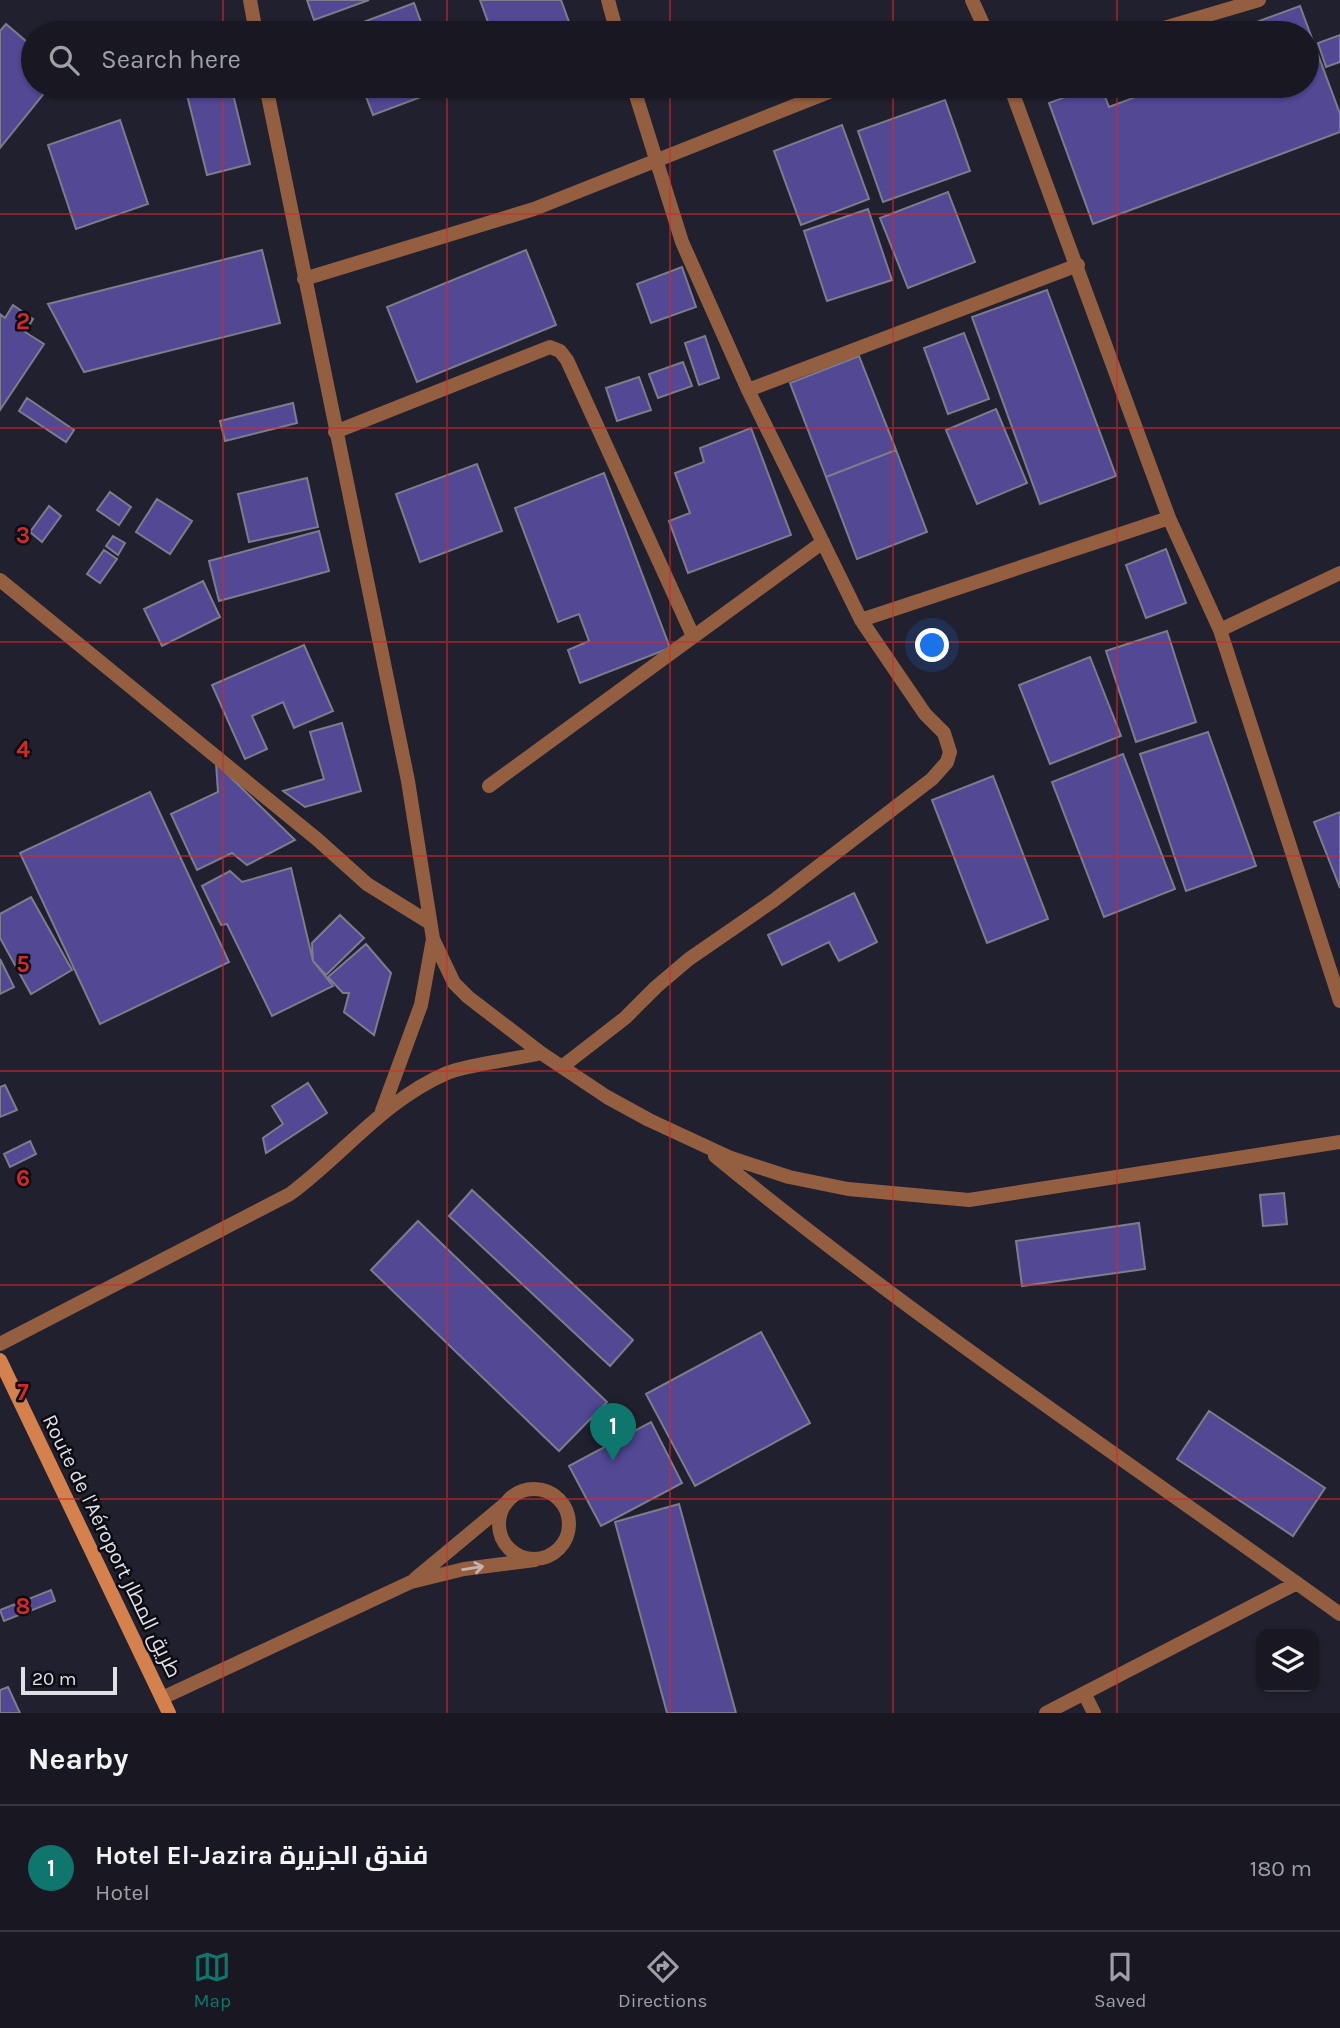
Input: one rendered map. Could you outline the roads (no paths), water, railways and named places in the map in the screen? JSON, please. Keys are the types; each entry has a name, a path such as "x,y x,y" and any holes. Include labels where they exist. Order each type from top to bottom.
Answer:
{"street":[{"path":"250,0 254,21"},
{"path":"608,0 614,21"},
{"path":"972,0 979,21"},
{"path":"1188,21 1259,0"},
{"path":"268,98 408,781 433,939 454,983 541,1053 607,1097 731,1158 789,1177 848,1189 969,1200 1340,1142"},
{"path":"563,1066 625,1018 689,959 773,901 932,779 947,762 950,752 944,733 925,714 861,620 748,390 682,242 637,98"},
{"path":"304,279 534,209 814,98"},
{"path":"1014,98 1168,518 1220,630 1340,1001"},
{"path":"748,390 1077,265"},
{"path":"335,432 550,347 560,351 567,360 693,636"},
{"path":"861,620 1168,518"},
{"path":"489,786 822,542"},
{"path":"1220,630 1340,573"},
{"path":"0,580 318,840 367,884 430,923"},
{"path":"382,1111 421,1005 433,939"},
{"path":"0,1344 290,1194 321,1171 382,1111 414,1089 450,1072 541,1053"},
{"path":"695,1140 785,1214 904,1304 1340,1614"},
{"name":"Route de l'Aéroport طريق المطار","path":"0,1360 169,1713"},
{"path":"162,1698 411,1582 464,1569 535,1560 550,1555 565,1540 569,1517 564,1506 550,1492 540,1489 519,1492 411,1582"},
{"path":"504,1505 499,1523 506,1545 523,1558 535,1560"},
{"path":"1046,1713 1297,1583"},
{"path":"1085,1695 1094,1713"}],"place":[{"name":"Hotel El-Jazira فندق الجزيرة","path":"613,1461"}]}
